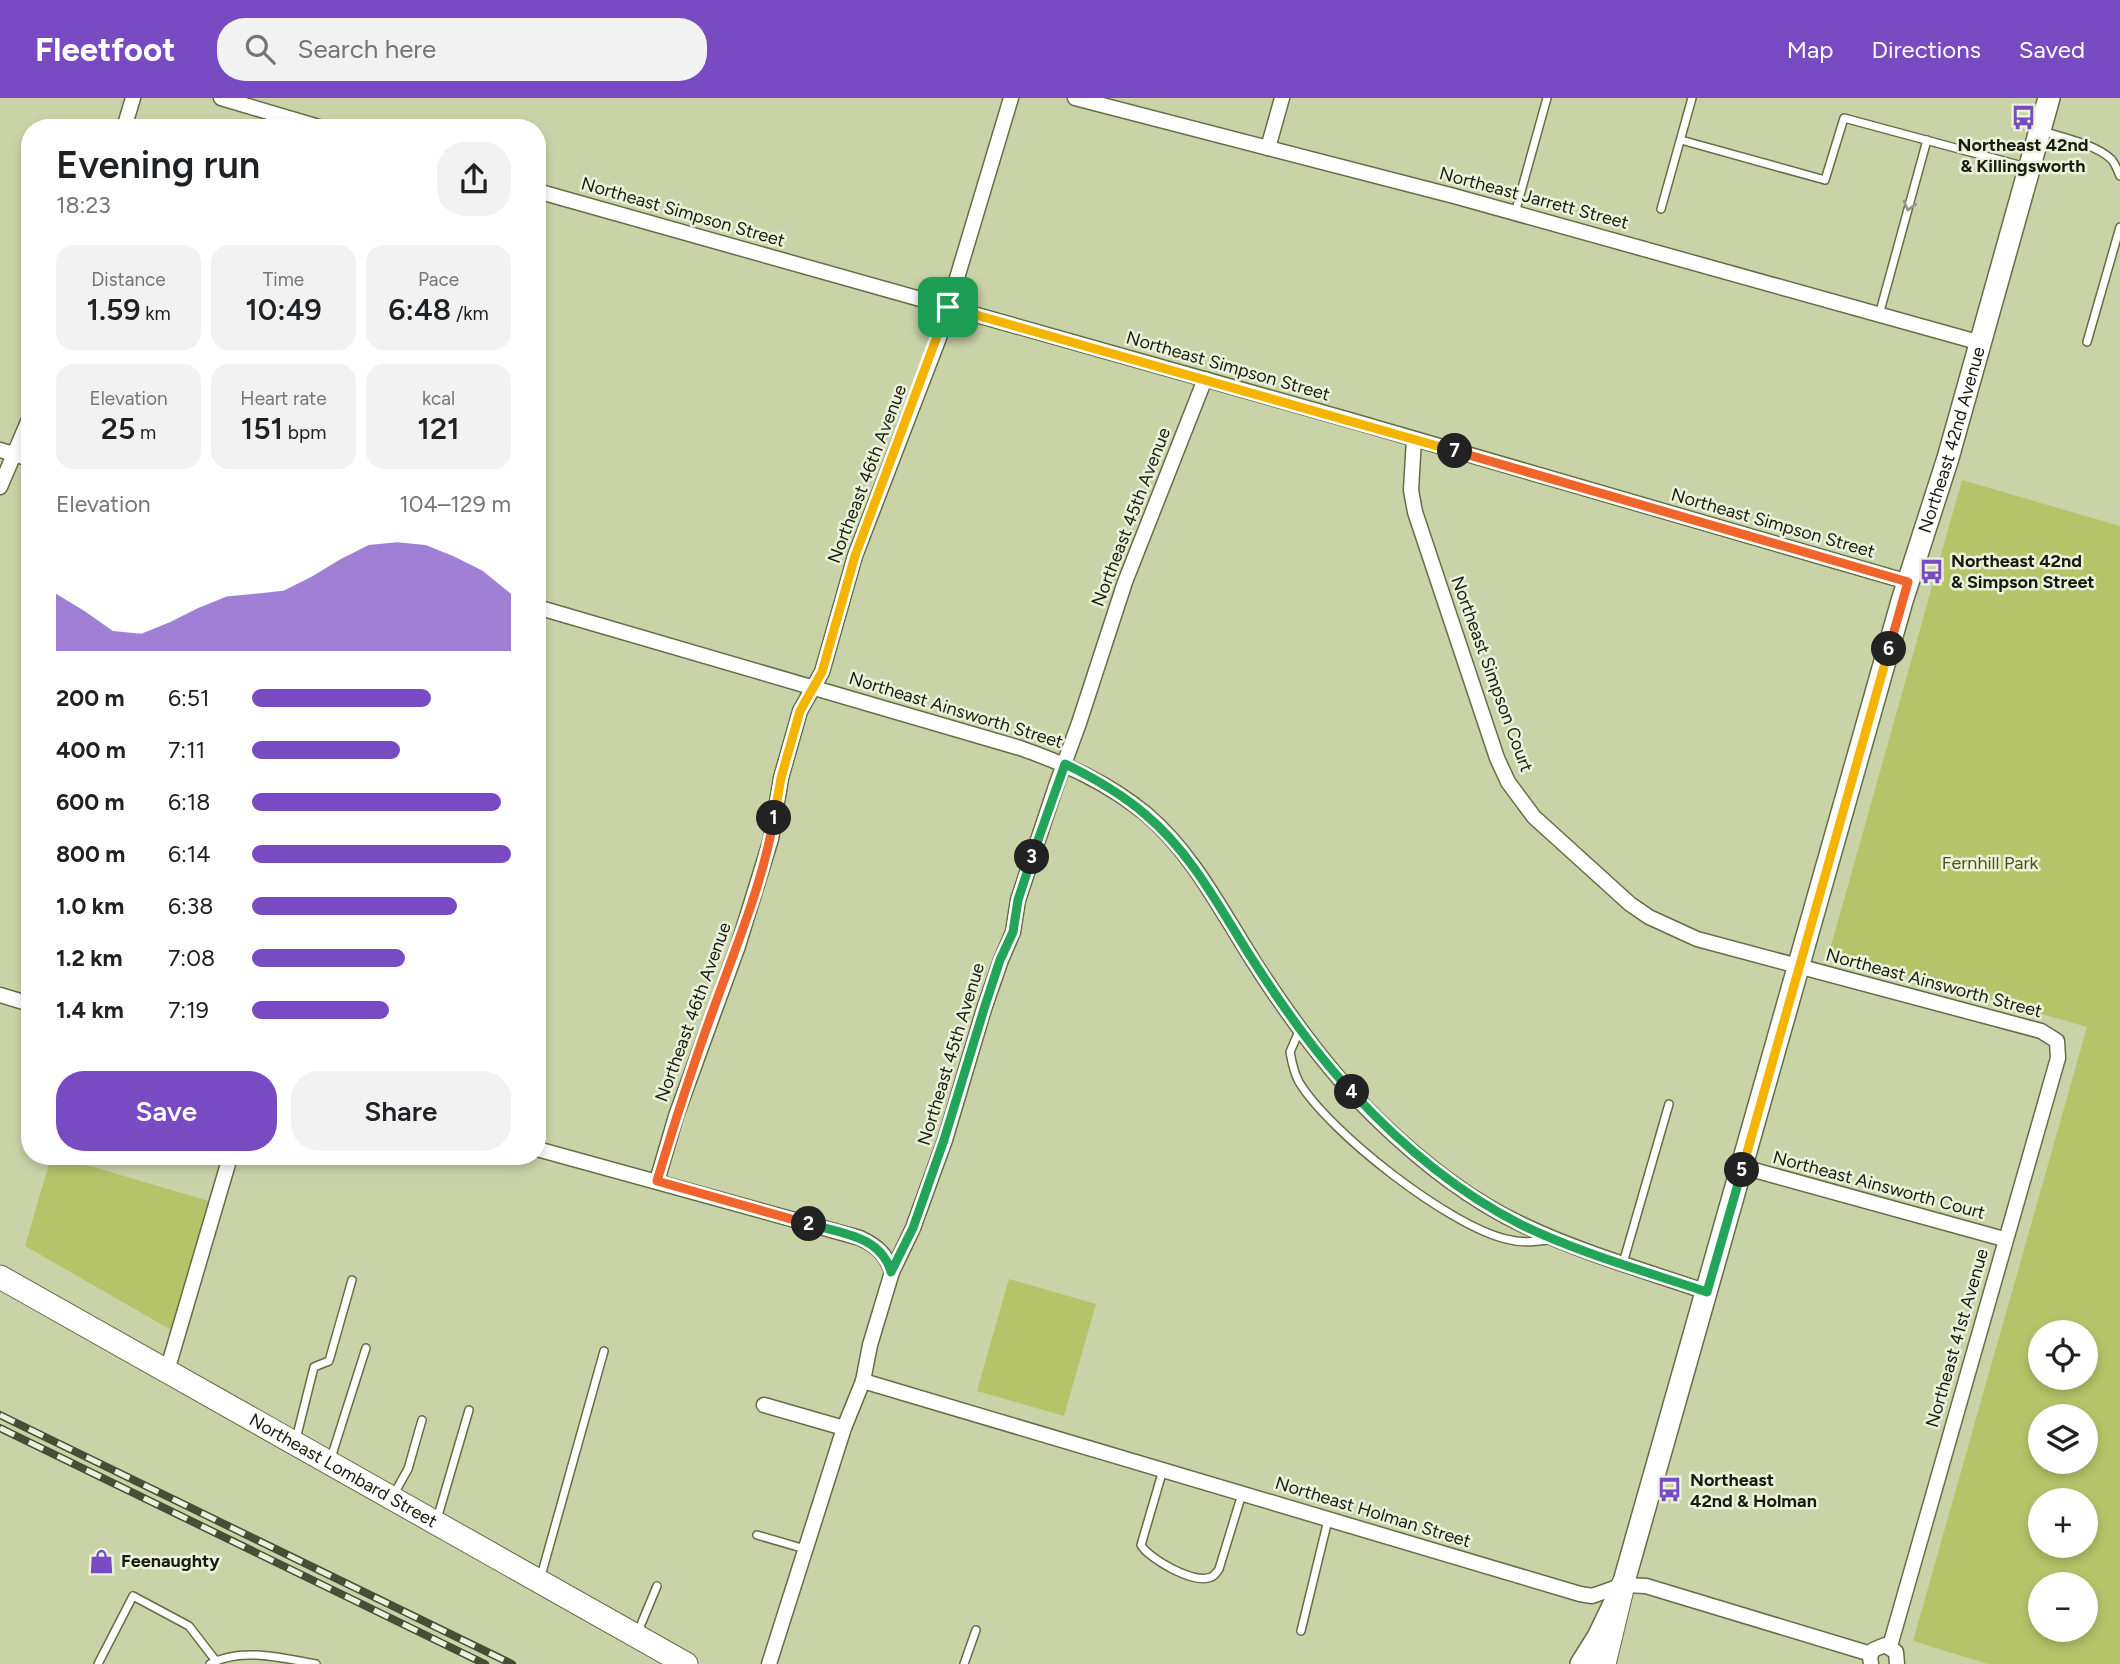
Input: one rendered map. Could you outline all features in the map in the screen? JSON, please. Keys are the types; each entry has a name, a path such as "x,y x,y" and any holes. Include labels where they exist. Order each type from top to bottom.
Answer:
{"main road":[{"name":"Northeast Lombard Street","path":"0,1277 686,1664"},
{"path":"1604,1664 1623,1585"}],"street":[{"path":"127,119 133,98"},
{"path":"221,98 292,119"},
{"name":"Northeast 46th Avenue","path":"657,1181 676,1116 738,946 771,839 781,778 800,711 822,672 855,556 948,307 1011,98"},
{"name":"Northeast Jarrett Street","path":"1075,98 1515,213 1981,342"},
{"path":"1268,148 1282,98"},
{"name":"Northeast 42nd Avenue","path":"1581,1664 1598,1637 1623,1585 1908,582 1948,458 2049,98"},
{"name":"Northeast Simpson Street","path":"546,194 1205,379 1908,582"},
{"name":"Northeast 45th Avenue","path":"769,1664 844,1428 863,1381 870,1345 891,1272 913,1228 944,1140 1000,960 1013,932 1022,887 1125,582 1205,379"},
{"path":"0,487 6,452 21,430"},
{"name":"Northeast Simpson Court","path":"1414,439 1410,482 1415,512 1497,758 1521,802 1548,831 1630,904 1649,917 1696,939 1799,967"},
{"name":"Northeast Ainsworth Street","path":"546,610 1020,748 1065,764 1118,794 1166,833 1200,876 1263,977 1300,1029 1344,1084 1424,1163 1497,1211 1555,1239 1707,1292"},
{"name":"Northeast Ainsworth Street","path":"1799,967 2041,1031 2057,1041"},
{"path":"0,995 21,1001"},
{"name":"Northeast 41st Avenue","path":"1890,1646 2057,1058 2057,1041"},
{"path":"546,1151 860,1238 880,1250 888,1259 891,1272"},
{"path":"167,1371 228,1165"},
{"name":"Northeast Ainsworth Court","path":"1742,1167 2004,1239"},
{"name":"Northeast Holman Street","path":"863,1381 1580,1594 1592,1596 1623,1585 1646,1586 1871,1659"},
{"path":"764,1405 844,1428"},
{"path":"1871,1659 1880,1645 1890,1646 1897,1653 1898,1664"}],"lane":[{"path":"1515,213 1547,98"},
{"path":"1661,209 1692,98"},
{"path":"1681,140 1825,180 1844,118 2030,169"},
{"path":"2040,130 2101,153 2112,161 2120,176"},
{"path":"1879,315 1927,141"},
{"path":"2087,342 2120,227"},
{"path":"1300,1029 1290,1052 1298,1081 1331,1120 1394,1175 1444,1210 1488,1233 1524,1243 1555,1239"},
{"path":"1623,1263 1669,1104"},
{"path":"295,1443 314,1367 329,1362 352,1280"},
{"path":"329,1463 366,1348"},
{"path":"540,1580 604,1351"},
{"path":"436,1523 469,1409"},
{"path":"392,1498 408,1469 422,1420"},
{"path":"1163,1470 1141,1545 1146,1553 1188,1577 1212,1577 1219,1569 1242,1493"},
{"path":"1301,1631 1329,1519"},
{"path":"757,1535 806,1550"},
{"path":"637,1636 657,1586"},
{"path":"98,1664 133,1596 189,1626 213,1662 238,1656 278,1657 316,1664"},
{"path":"964,1664 975,1630"}],"green space":[{"name":"Fernhill Park","path":"1962,480 2120,526 2120,1664 1988,1664 1913,1641 2087,1027 1829,953"},
{"path":"49,1165 86,1165 209,1201 173,1331 25,1246"},
{"path":"1009,1279 1096,1304 1064,1416 977,1391"}],"railway":[{"path":"0,1415 512,1664"},
{"path":"0,1428 485,1664"}],"place":[{"name":"Northeast 42nd & Killingsworth","path":"2023,118"},
{"name":"Northeast 42nd & Simpson Street","path":"1931,571"},
{"name":"Northeast 42nd & Holman","path":"1670,1490"},
{"name":"Feenaughty","path":"101,1561"}],"route":[{"path":"948,307 1908,582 1707,1292 1555,1239 1521,1224 1468,1194 1424,1163 1344,1084 1300,1029 1263,977 1200,876 1166,833 1118,794 1065,764 1018,900 1013,932 1000,960 944,1140 913,1228 891,1272 888,1259 880,1250 860,1238 657,1181 676,1116 738,946 771,839 781,778 800,711 822,672 855,556 939,338 948,307"}]}
